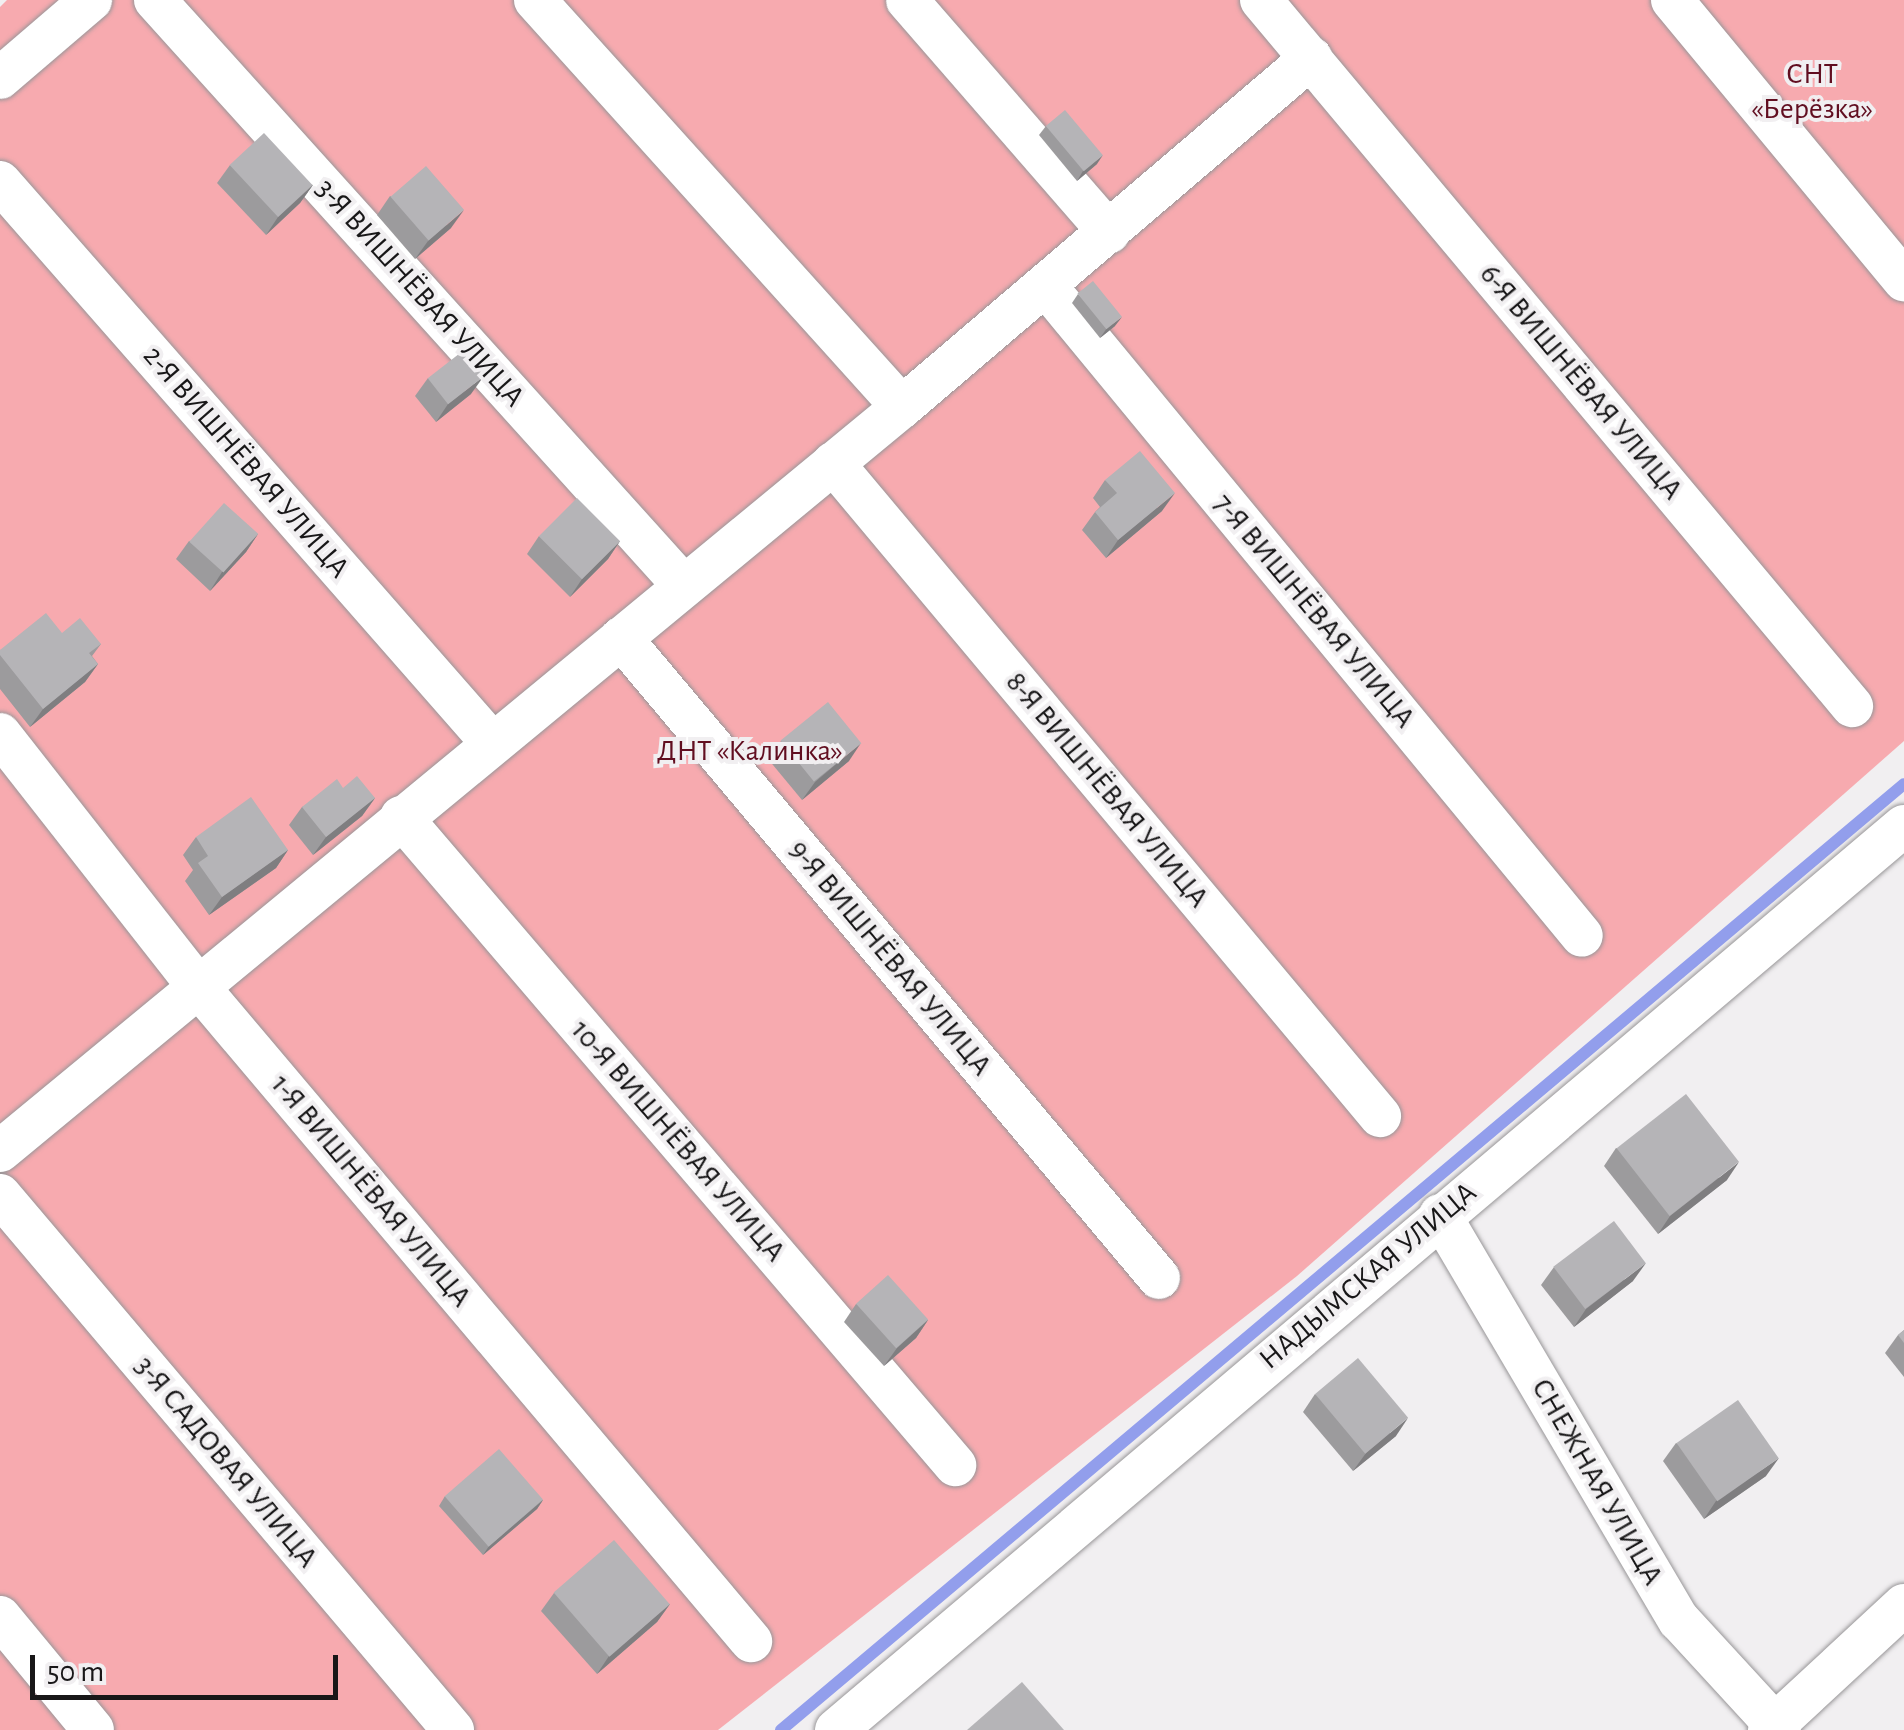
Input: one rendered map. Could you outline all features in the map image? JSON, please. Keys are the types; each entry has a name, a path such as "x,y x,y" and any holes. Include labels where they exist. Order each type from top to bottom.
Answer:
{"street":[{"path":"0,78 91,0"},
{"name":"3-Я ВИШНЁВАЯ УЛИЦА","path":"155,0 684,586"},
{"path":"535,0 902,407"},
{"path":"907,0 1110,232"},
{"name":"6-Я ВИШНЁВАЯ УЛИЦА","path":"1261,0 1852,706"},
{"path":"1672,0 1904,280"},
{"path":"0,1151 197,984 902,407 1311,58"},
{"name":"2-Я ВИШНЁВАЯ УЛИЦА","path":"0,182 492,743"},
{"name":"7-Я ВИШНЁВАЯ УЛИЦА","path":"1046,286 1582,936"},
{"name":"8-Я ВИШНЁВАЯ УЛИЦА","path":"834,463 1380,1116"},
{"name":"9-Я ВИШНЁВАЯ УЛИЦА","path":"621,638 1159,1278"},
{"name":"1-Я ВИШНЁВАЯ УЛИЦА","path":"0,734 197,984 750,1642"},
{"name":"10-Я ВИШНЁВАЯ УЛИЦА","path":"401,817 955,1465"},
{"name":"НАДЫМСКАЯ УЛИЦА","path":"836,1730 1904,826"},
{"name":"3-Я САДОВАЯ УЛИЦА","path":"0,1195 453,1730"},
{"name":"СНЕЖНАЯ УЛИЦА","path":"1440,1215 1678,1620 1775,1728"},
{"path":"1775,1728 1904,1605"},
{"path":"0,1616 94,1730"}],"green space":[{"name":"ДНТ «Калинка»","path":"7,0 1904,0 1904,741 1297,1276 718,1730 0,1730 0,7"}],"building":[{"path":"1065,110 1103,155 1084,171 1046,126"},
{"path":"264,133 312,185 278,217 230,165"},
{"path":"426,166 464,210 429,241 391,197"},
{"path":"1093,281 1122,317 1106,329 1077,294"},
{"path":"464,350 484,376 448,404 428,378"},
{"path":"1140,451 1175,493 1118,540 1095,512 1117,493 1105,480"},
{"path":"577,498 620,541 582,579 539,536"},
{"path":"224,503 258,534 223,572 189,542"},
{"path":"46,613 62,633 80,618 101,644 89,653 98,664 43,709 0,650"},
{"path":"828,702 861,743 814,782 781,740"},
{"path":"357,776 375,798 326,837 302,807 337,779 343,788"},
{"path":"251,797 288,850 222,897 198,863 208,856 196,837"},
{"path":"1686,1094 1739,1162 1670,1216 1617,1148"},
{"path":"1614,1221 1646,1263 1585,1309 1553,1267"},
{"path":"888,1275 928,1320 896,1348 856,1304"},
{"path":"1358,1358 1408,1418 1365,1454 1315,1394"},
{"path":"1738,1400 1779,1458 1717,1501 1677,1443"},
{"path":"499,1449 543,1500 489,1547 445,1496"},
{"path":"614,1540 670,1604 609,1657 554,1592"},
{"path":"1022,1682 1064,1730 967,1730"}],"waterway":[{"path":"781,1730 1904,784"}],"park label":[{"name":"СНТ «Берёзка»","path":"1812,91"}]}
